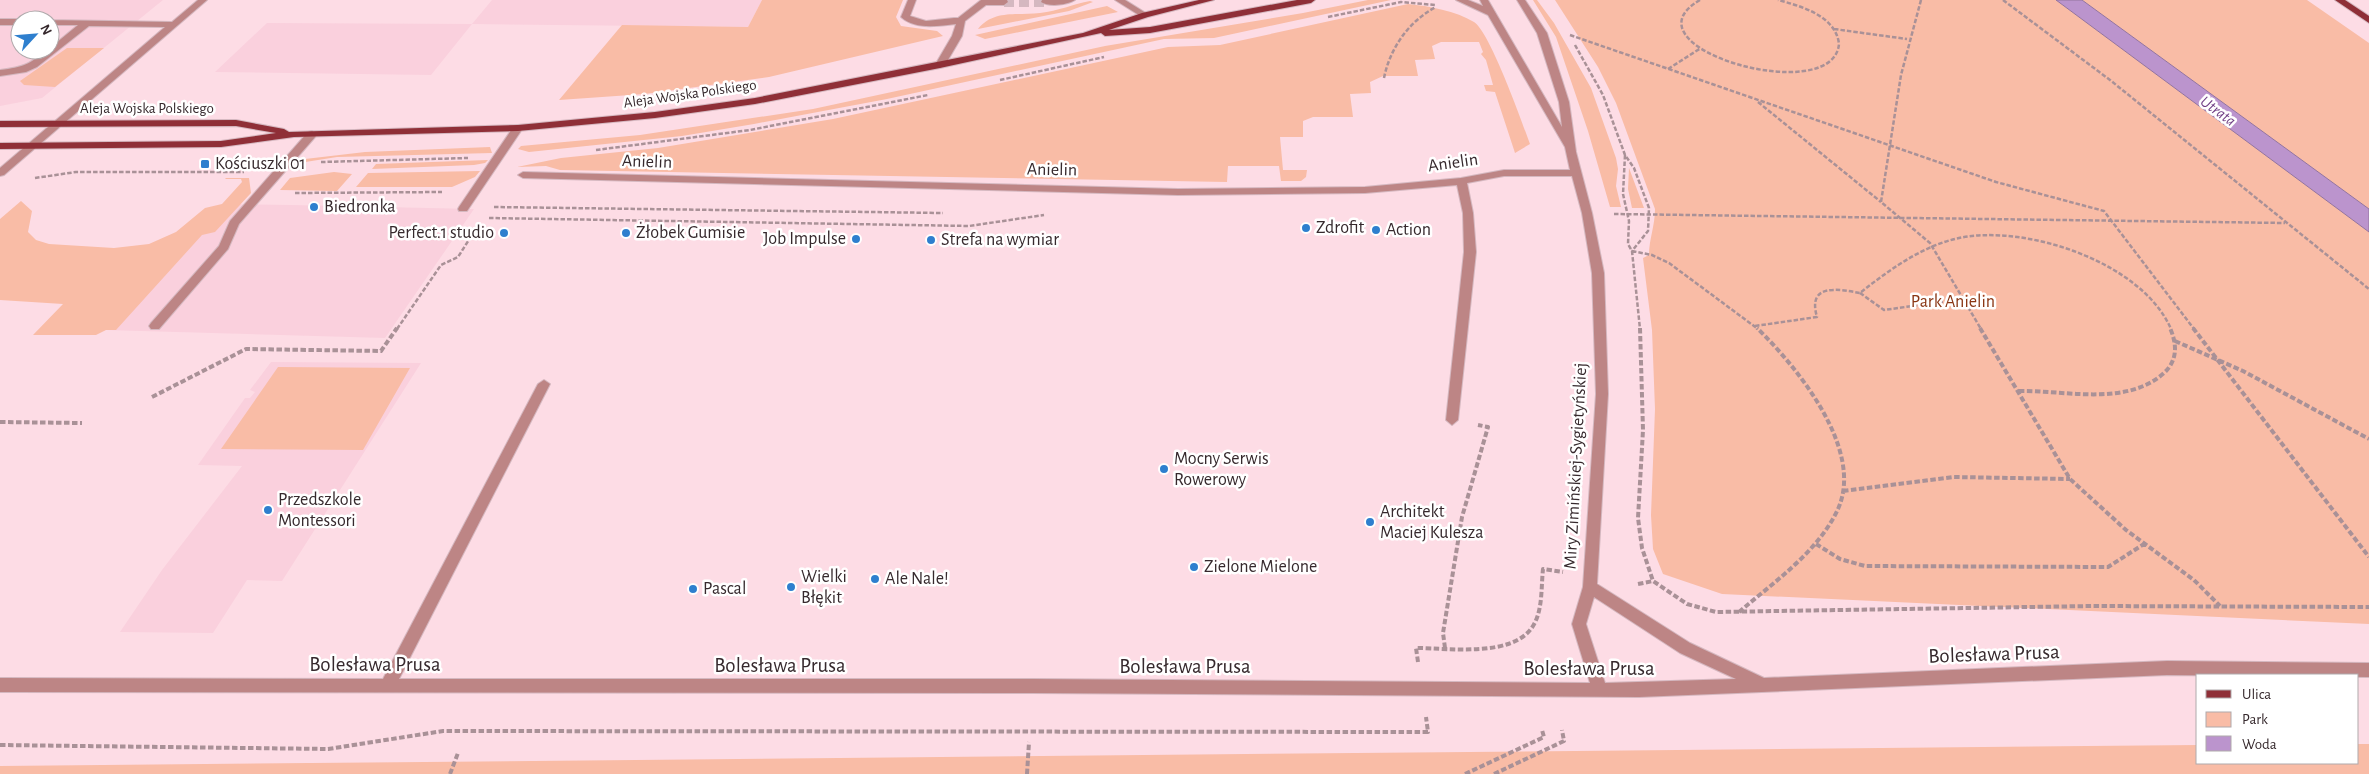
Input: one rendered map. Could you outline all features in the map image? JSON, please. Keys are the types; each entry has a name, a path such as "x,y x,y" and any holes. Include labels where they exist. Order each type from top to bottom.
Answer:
{"main road":[{"name":"Aleja Wojska Polskiego","path":"0,146 221,144 294,134 518,128 703,109 940,65 1085,35 1145,15 1210,0"},
{"name":"Aleja Wojska Polskiego","path":"1085,35 1150,30 1311,0"},
{"path":"2339,0 2369,20"},
{"name":"Aleja Wojska Polskiego","path":"0,124 236,123 294,134"}],"street":[{"path":"0,173 203,0"},
{"path":"912,0 906,17 912,21 922,24 962,20"},
{"path":"1045,2 1072,0"},
{"path":"1119,0 1145,15"},
{"path":"1460,0 1492,14"},
{"name":"Miry Zimińskiej-Sygietyńskiej","path":"1484,0 1571,152"},
{"name":"Miry Zimińskiej-Sygietyńskiej","path":"1521,0 1542,33 1564,102 1571,152 1578,173 1598,273 1602,394 1590,587 1579,624 1600,690"},
{"path":"940,65 957,36 962,20 985,1 1004,2"},
{"path":"60,22 175,25"},
{"path":"0,74 26,69 34,65 88,22"},
{"path":"463,209 518,128"},
{"path":"154,326 224,247 234,223 312,134"},
{"name":"Anielin","path":"523,175 1178,192 1365,190 1461,181 1504,173 1578,173"},
{"path":"1452,420 1470,252 1468,213 1461,181"},
{"path":"388,685 544,384"},
{"path":"1590,587 1685,648 1762,685"},
{"name":"Bolesława Prusa","path":"0,685 1600,690 2167,668 2369,670"}],"path":[{"path":"1700,0 1688,8 1681,18 1682,30 1701,48 1722,60 1760,70 1793,72 1812,70 1823,66 1836,56 1840,48 1839,38 1834,29 1820,17 1795,4 1778,0"},
{"path":"1881,202 1896,89 1908,39 1921,0"},
{"path":"2004,0 2110,80 2369,289"},
{"path":"1384,78 1387,67 1404,34 1412,23 1438,6"},
{"path":"1834,29 1908,39"},
{"path":"1632,251 1639,245 1648,231 1650,215 1634,168 1625,155 1603,95 1569,34 1996,182 2104,211 2369,557"},
{"path":"1667,69 1701,48"},
{"path":"1755,100 1930,243 2070,479 2090,500 2144,544 2206,588 2220,606"},
{"path":"1625,155 1623,194 1628,214 1628,244 1632,251 1642,356 1643,430 1638,518 1642,548 1653,581 1687,604 1716,612 2092,606 2369,606"},
{"path":"313,163 474,158"},
{"path":"58,173 245,172"},
{"path":"262,192 442,192"},
{"path":"494,201 490,207 946,213"},
{"path":"487,212 484,218 969,226 1048,214"},
{"path":"1613,214 2286,223"},
{"path":"152,397 246,349 381,351 440,265 458,257 478,226"},
{"path":"1860,293 1883,274 1932,247 1973,236 2010,236 2049,243 2091,260 2125,278 2156,306 2169,326 2175,341 2174,359 2165,373 2141,387 2107,393 2019,391"},
{"path":"1632,251 1653,253 1755,326 1782,353 1804,381 1824,414 1841,454 1843,491 1833,519 1816,544 1739,612"},
{"path":"1755,326 1817,317 1812,306 1815,298 1828,290 1860,293 1884,310 1962,299"},
{"path":"2175,341 2218,360 2369,439"},
{"path":"1445,648 1443,633 1462,518 1488,427 1452,420"},
{"path":"0,422 82,423"},
{"path":"1843,491 1954,477 2070,479"},
{"path":"1816,544 1840,559 1865,566 2098,567 2108,567 2144,544"},
{"path":"1417,656 1416,648 1500,647 1521,639 1534,625 1540,601 1543,569 1558,572"},
{"path":"1639,584 1653,581"},
{"path":"0,745 328,749 443,732 1428,732 1427,720"},
{"path":"1465,774 1544,737 1542,730"},
{"path":"1494,774 1564,741 1562,730"},
{"path":"1027,774 1029,742"},
{"path":"450,774 458,753"}],"shaded area":[{"path":"0,0 163,0 42,98 0,106"},
{"path":"492,0 762,0 748,27 472,24"},
{"path":"267,23 472,24 431,75 215,72"},
{"path":"222,204 474,209 385,338 106,330"},
{"name":"Przedszkole Montessori","path":"271,362 421,363 282,581 247,580 213,633 120,632 162,570 242,466 198,465 245,398 250,398 255,392 250,390"}],"green space":[{"path":"762,0 903,0 896,17 901,26 937,31 943,36 769,77 645,94 559,100 622,25 748,27"},
{"path":"1368,0 1391,0 1214,38 1164,39 887,99 754,124 682,136 529,152 518,149 521,146 640,135 813,109 1105,46 1303,13"},
{"path":"1533,0 1537,0 1554,23 1591,88 1616,158 1618,169 1616,186 1621,207 1610,207 1588,131 1556,37"},
{"name":"Park Anielin","path":"1555,0 2056,0 2369,232 2369,624 1722,594 1663,574 1653,549 1651,515 1655,409 1652,330 1643,258 1649,255 1655,209 1616,103 1598,67"},
{"path":"2082,0 2307,0 2369,43 2369,209"},
{"path":"1090,1 1093,2 1069,11 978,29 991,18 999,16 1047,12"},
{"path":"1408,4 1451,12 1467,18 1481,29 1497,59 1530,144 1515,153 1495,92 1486,91 1484,85 1493,85 1486,60 1481,54 1483,52 1479,42 1441,42 1432,46 1435,59 1415,60 1418,76 1383,76 1370,82 1371,93 1350,94 1353,117 1313,117 1303,121 1303,137 1280,137 1283,170 1307,170 1306,177 1301,181 1281,181 1279,166 1228,166 1227,182 560,170 546,166 517,167 561,158 658,148 833,119 1168,47 1220,45"},
{"path":"1107,6 1118,12 985,39 975,35"},
{"path":"67,48 104,48 55,87 24,85 20,81 50,60 60,60 60,53"},
{"path":"490,147 492,153 337,157 299,163 305,159 365,152"},
{"path":"488,160 485,163 474,165 372,169 376,164"},
{"path":"1629,168 1644,208 1632,208 1628,189"},
{"path":"480,171 475,177 452,187 356,187 368,173"},
{"path":"334,172 352,174 337,191 280,190 290,178"},
{"path":"226,178 249,178 251,193 215,232 202,235 116,330 106,330 96,335 33,335 63,304 0,300 0,219 21,201 32,211 28,232 36,240 49,244 114,248 149,244 176,232 205,208 222,204 242,182 241,179"},
{"path":"278,367 410,368 363,450 221,449"},
{"path":"2359,744 2369,744 2369,774 0,774 0,766 2196,745 2196,764 2359,764"}],"water":[{"name":"Utrata","path":"2056,0 2082,0 2369,209 2369,232"}],"tunnel":[{"path":"1004,2 1045,2"}],"place":[{"name":"Kościuszki 01","path":"205,164"},
{"name":"Biedronka","path":"314,207"},
{"name":"Zdrofit","path":"1306,228"},
{"name":"Action","path":"1376,230"},
{"name":"Perfect.1 studio","path":"504,233"},
{"name":"Żłobek Gumisie","path":"626,233"},
{"name":"Job Impulse","path":"856,239"},
{"name":"Strefa na wymiar","path":"931,240"},
{"name":"Mocny Serwis Rowerowy","path":"1164,469"},
{"name":"Przedszkole Montessori","path":"268,510"},
{"name":"Architekt Maciej Kulesza","path":"1370,522"},
{"name":"Zielone Mielone","path":"1194,567"},
{"name":"Ale Nale!","path":"875,579"},
{"name":"Wielki Błękit","path":"791,587"},
{"name":"Pascal","path":"693,589"}]}
